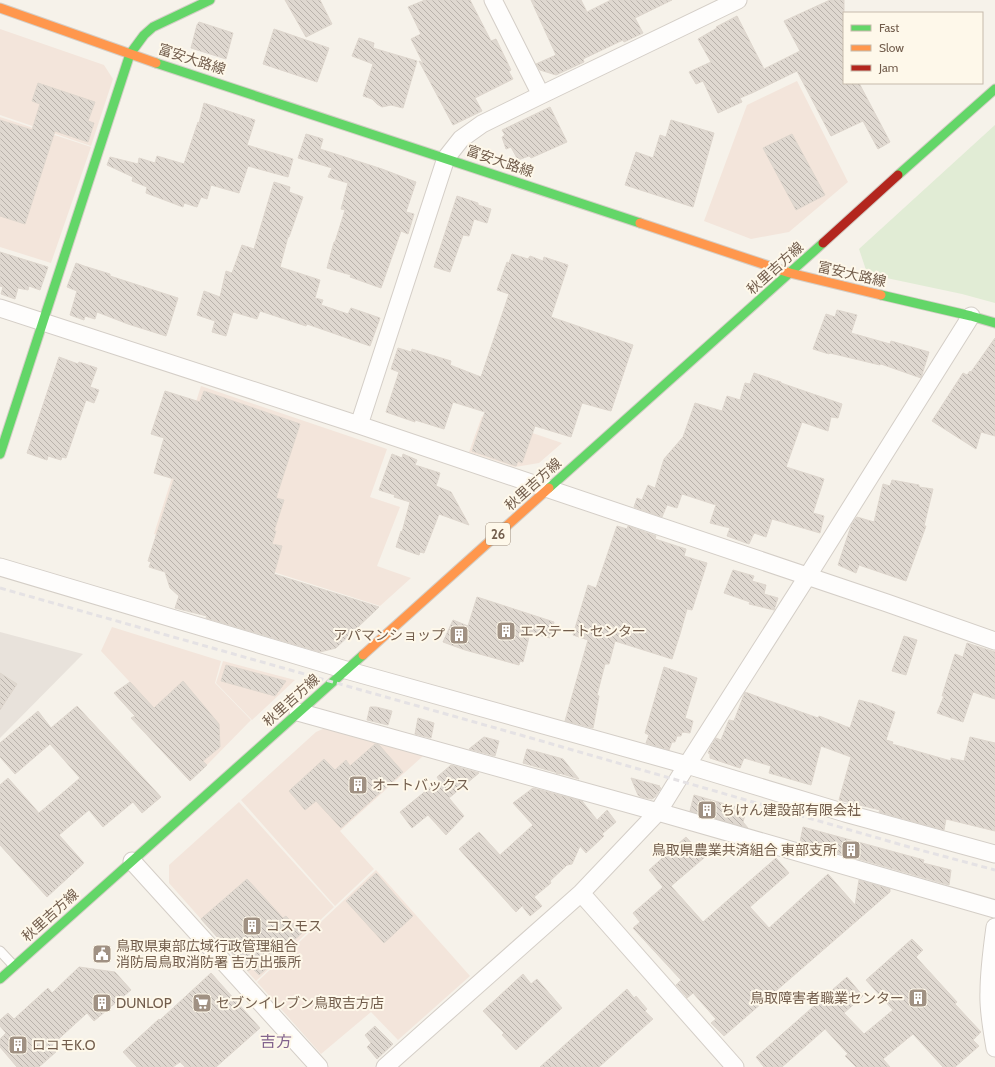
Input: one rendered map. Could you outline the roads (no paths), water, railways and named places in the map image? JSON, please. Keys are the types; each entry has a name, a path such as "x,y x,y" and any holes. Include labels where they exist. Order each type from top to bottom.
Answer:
{"street":[{"path":"0,454 130,54 152,27 210,0"},
{"path":"493,0 541,95"},
{"path":"359,425 446,158 461,139 482,124 738,0"},
{"name":"富安大路線","path":"0,8 130,54 790,273 995,323"},
{"name":"秋里吉方線","path":"0,979 995,89"},
{"path":"0,308 359,425 887,603 995,641"},
{"path":"385,1067 581,893 658,812 686,765 807,577 971,316"},
{"path":"0,567 346,670 686,765 845,813 995,854"},
{"path":"298,712 658,812 995,909"},
{"path":"132,861 319,1067"},
{"path":"581,893 734,1067"},
{"path":"995,927 988,994 995,1048"}],"lane":[{"path":"0,951 14,966"}],"railway":[{"path":"0,588 538,740 909,847 995,870"}],"place":[{"name":"エステートセンター","path":"506,631"},
{"name":"アパマンショップ","path":"459,635"},
{"name":"オートバックス","path":"358,785"},
{"name":"ちけん建設部有限会社","path":"707,810"},
{"name":"鳥取県農業共済組合 東部支所","path":"851,850"},
{"name":"コスモス","path":"252,926"},
{"name":"鳥取県東部広域行政管理組合 消防局鳥取消防署 吉方出張所","path":"102,954"},
{"name":"鳥取障害者職業センター","path":"918,998"},
{"name":"DUNLOP","path":"102,1003"},
{"name":"セブンイレブン鳥取吉方店","path":"202,1003"},
{"name":"ロコモK.O","path":"18,1045"}],"district":[{"name":"吉方","path":"276,1041"}]}
